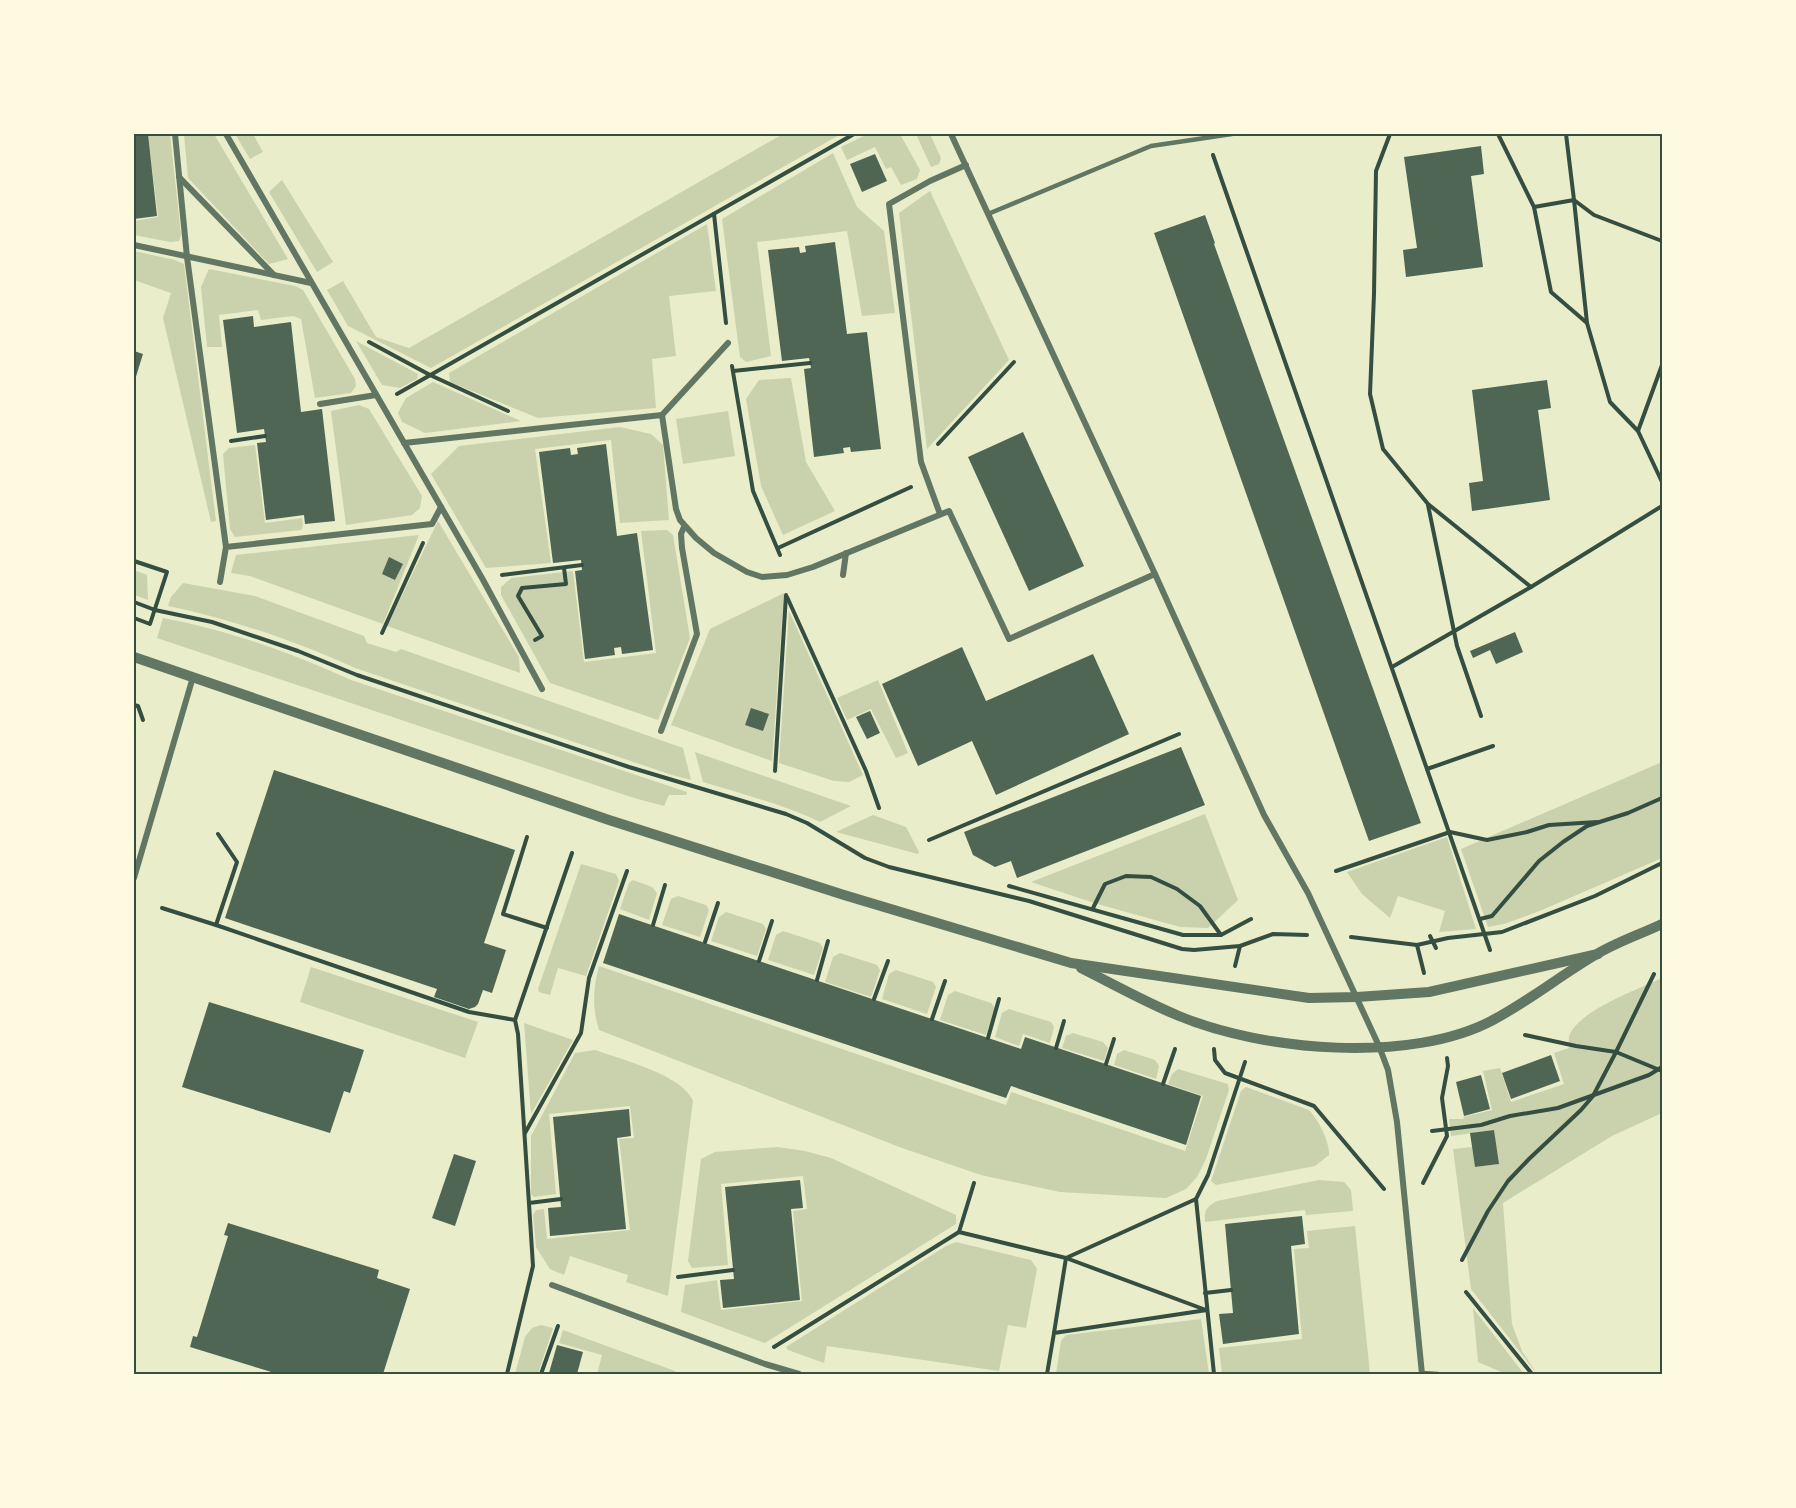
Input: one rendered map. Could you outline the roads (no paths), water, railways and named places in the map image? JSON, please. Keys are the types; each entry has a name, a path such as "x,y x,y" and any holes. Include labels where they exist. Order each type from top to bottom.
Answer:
{"street":[{"path":"175,134 187,257 226,547 220,582"},
{"path":"226,134 482,578 542,689"},
{"path":"951,134 1264,815 1308,893 1379,1046 1388,1070 1397,1122 1422,1374"},
{"path":"940,514 921,462 889,204 930,181 966,165"},
{"path":"179,177 274,275"},
{"path":"134,245 311,283"},
{"path":"404,443 662,416 728,343"},
{"path":"320,404 376,395"},
{"path":"662,416 676,509 684,527 714,554 747,572 762,577 787,576 949,511 1009,639 1155,574"},
{"path":"226,547 432,524 441,507"},
{"path":"661,731 697,634 682,548 681,534 684,527"},
{"path":"843,575 846,553"},
{"path":"134,657 609,820 844,895 1071,963 1309,998 1429,992 1598,954"},
{"path":"134,878 193,677"},
{"path":"1071,963 1179,1016 1219,1028 1303,1046 1379,1046 1424,1043 1460,1034 1493,1021 1598,954 1662,924"},
{"path":"552,1285 753,1360 800,1374"}],"lane":[{"path":"988,214 1151,146 1232,134"},
{"path":"1422,1374 1438,1374"}]}
